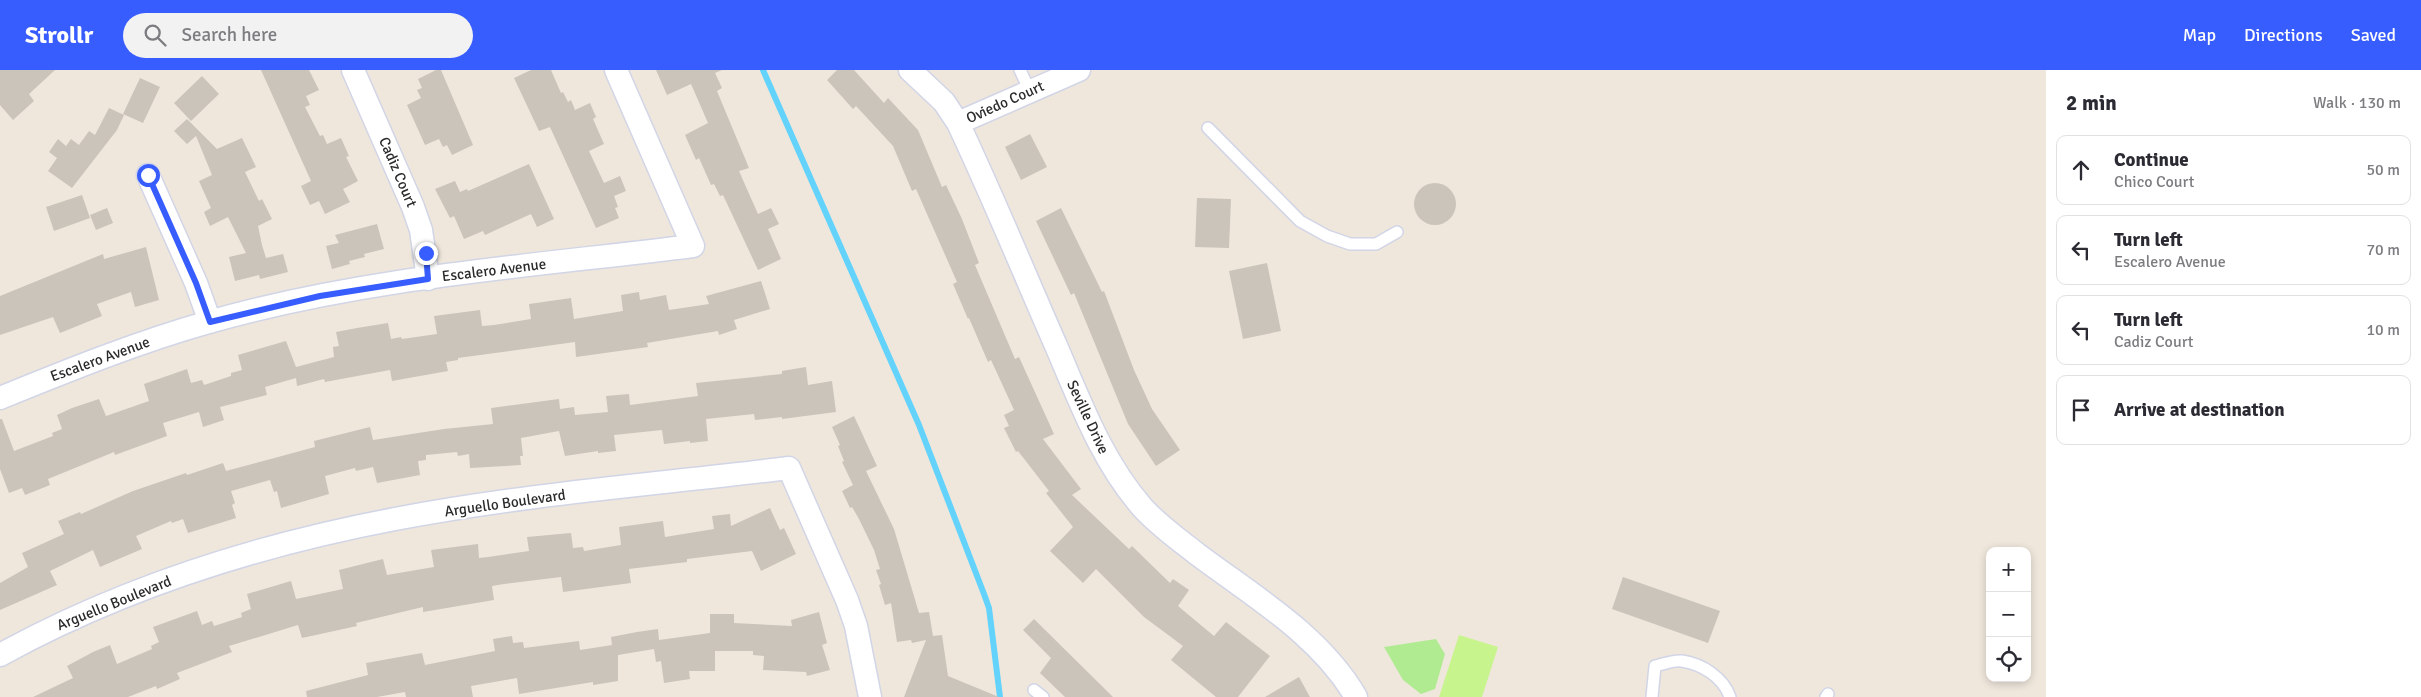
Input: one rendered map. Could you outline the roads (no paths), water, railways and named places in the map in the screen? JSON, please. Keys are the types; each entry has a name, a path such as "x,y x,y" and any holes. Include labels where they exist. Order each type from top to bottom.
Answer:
{"street":[{"name":"Cadiz Court","path":"353,70 416,215 426,253 428,279"},
{"name":"Escalero Avenue","path":"0,398 151,340 210,322 320,296 428,279 693,246 616,70"},
{"name":"Seville Drive","path":"910,70 944,102 958,123 1088,422 1120,480 1143,509 1167,531 1309,640 1337,670 1356,697"},
{"name":"Oviedo Court","path":"958,123 1079,70"},
{"path":"148,175 196,283 210,322"},
{"name":"Arguello Boulevard","path":"0,655 54,628 158,584 252,554 351,528 486,504 789,468 847,600 862,653 870,697"}],"lane":[{"path":"1020,70 1030,91"},
{"path":"1208,128 1300,221 1328,236 1350,244 1376,244 1397,232"},
{"path":"1652,697 1655,666 1680,661 1702,666 1717,678 1730,697"}],"waterway":[{"path":"763,70 919,425 984,594 989,608 1000,697"}]}
